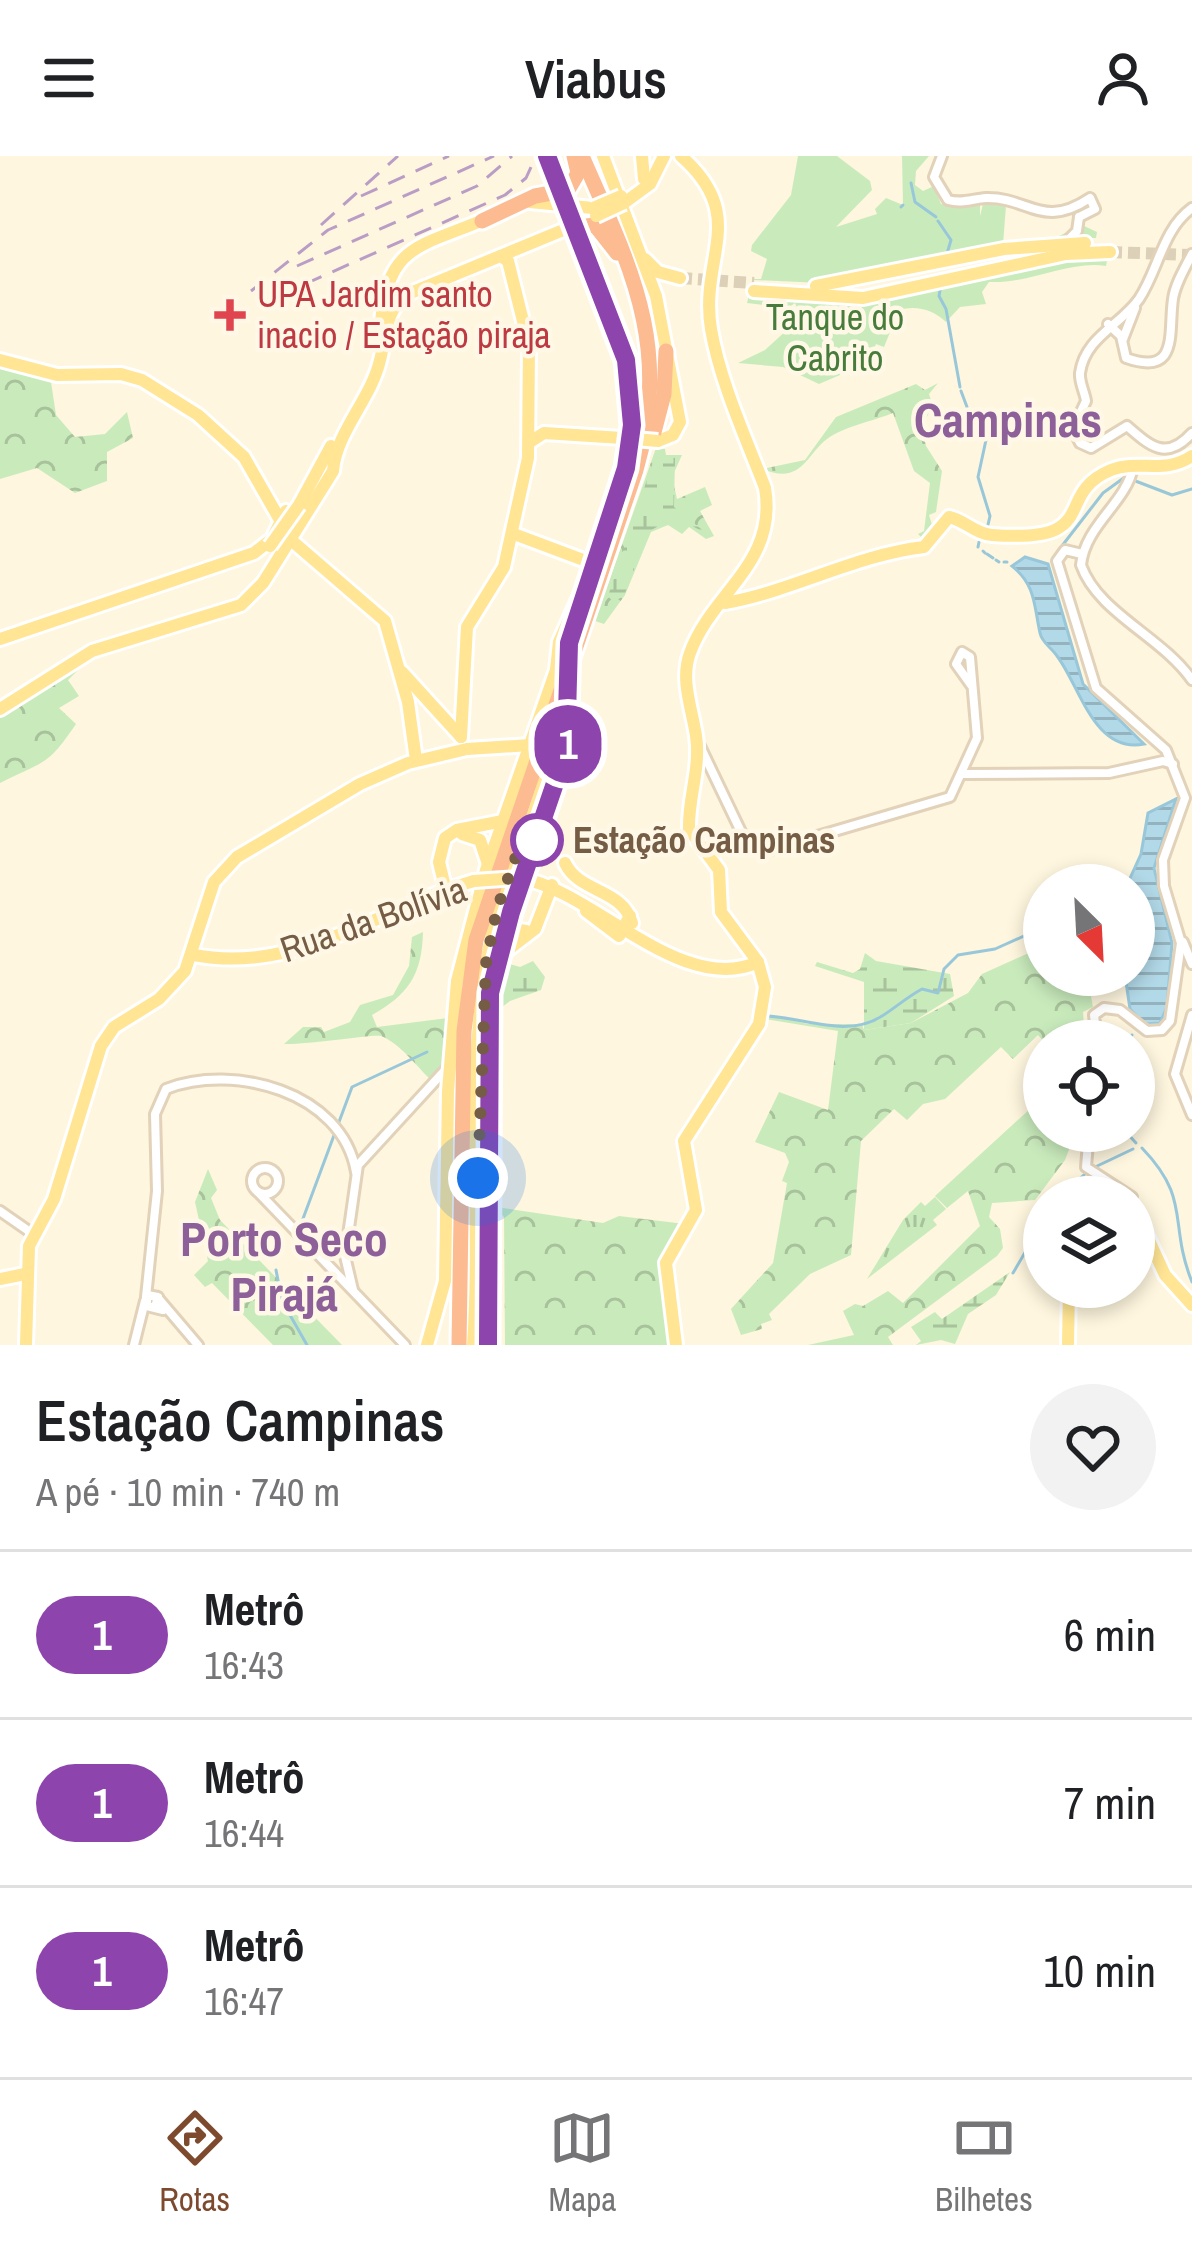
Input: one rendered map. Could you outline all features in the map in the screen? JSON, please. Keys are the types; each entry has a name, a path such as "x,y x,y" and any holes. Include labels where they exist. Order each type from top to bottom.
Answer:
{"highway":[{"path":"482,221 535,196 568,190 595,157"},
{"path":"464,1031 472,956 460,887 631,487 651,392 640,294 595,157"},
{"path":"595,157 652,312 658,372 655,438"},
{"path":"561,232 599,227 640,294"},
{"path":"463,1345 475,987 495,895 655,438 666,351"},
{"path":"586,586 617,519"},
{"path":"462,962 463,1345"}],"main road":[{"path":"622,200 644,179 656,156"},
{"path":"212,569 264,547 289,514 332,453 376,373 388,316 408,294 561,232 622,200 650,184 656,156"},
{"path":"676,1345 666,1263 697,1204 684,1161 684,1141 762,1015 765,980 758,962 723,915 719,870 690,832 702,763 687,668 692,648 747,573 762,541 765,488 712,334 721,218 709,187 681,156"},
{"path":"595,157 610,179 662,322"},
{"path":"0,709 92,651 236,608 301,525 333,471 332,453 369,372 388,272 401,258 534,201 595,212"},
{"path":"534,201 554,214 561,232"},
{"path":"632,235 653,268 680,282 662,296 666,351"},
{"path":"754,287 816,290 1051,245 1089,243 1110,248 961,274 842,303 816,290"},
{"path":"981,255 1007,253 1008,263 993,269"},
{"path":"459,734 467,627 498,579 514,534 530,443 529,344 508,261 501,256"},
{"path":"388,272 392,291 408,294"},
{"path":"892,275 876,281 875,290 904,289"},
{"path":"0,360 57,375 121,374 142,380 211,426 251,465 264,494 301,525 307,550"},
{"path":"531,420 544,434"},
{"path":"530,443 544,434 655,438"},
{"path":"724,604 804,583 888,551 924,547 949,517 986,535 1053,535 1064,528 1098,478 1159,470 1192,456"},
{"path":"282,546 289,514"},
{"path":"282,546 289,514"},
{"path":"460,887 488,865 556,670 562,637 617,519"},
{"path":"514,534 594,564"},
{"path":"0,639 282,546 307,550 381,615 410,690 416,760"},
{"path":"410,690 459,734 530,745"},
{"path":"463,1345 483,983 501,899 553,749 556,719"},
{"path":"26,1345 15,1277 54,1199 106,1036 159,999 193,957 214,882 231,861 360,784 416,760 459,734"},
{"path":"460,887 440,852 448,835 504,821"},
{"path":"427,1345 445,1281 450,1061 462,962 460,887 444,851 459,835 480,840 488,865"},
{"path":"565,863 570,873 620,900 629,926"},
{"name":"Rua da Bolívia","path":"193,957 255,959 338,937 460,887 522,879 546,888"},
{"path":"501,899 500,918 517,933 534,924 546,888"},
{"path":"546,888 614,934 629,926"},
{"path":"546,888 629,926 685,961 765,980"},
{"path":"483,983 491,960 535,928 546,888"},
{"path":"201,924 205,945 216,957"},
{"path":"734,969 758,962"},
{"path":"1155,1252 1164,1272 1192,1305"},
{"path":"1068,1345 1069,1308"}],"street":[{"path":"942,156 934,177 948,200 992,199 1038,213 1070,210 1090,198 1095,209 1079,217"},
{"path":"1192,208 1173,227 1136,303 1123,340 1126,358 1156,361 1168,349 1175,325 1174,296 1192,254"},
{"path":"1070,210 1079,217"},
{"path":"1077,231 1079,217"},
{"path":"1077,231 1089,243"},
{"path":"1051,245 1077,231"},
{"path":"1136,303 1108,324 1080,374 1087,401 1073,431 1090,448 1123,425 1164,451 1177,448 1192,433"},
{"path":"1108,324 1123,340"},
{"path":"1132,474 1128,489 1109,505 1082,554 1084,573 1096,594 1152,635 1192,680"},
{"path":"1082,554 1064,550 1057,562 1092,680 1174,764 1185,801 1164,854 1163,881 1187,958 1170,1021 1155,1032"},
{"path":"702,763 742,834 765,851 950,797 964,774 977,734 971,685"},
{"path":"964,774 1128,769 1166,757"},
{"path":"1094,1020 1104,1008 1120,1010 1130,1020"},
{"path":"1192,1015 1175,1073 1192,1115"},
{"path":"353,1290 345,1249 356,1172 370,1148 438,1083 450,1061"},
{"path":"134,1345 141,1314 152,1301 149,1272 157,1191 154,1114 166,1089 273,1085 300,1098 333,1130 348,1146 356,1172"},
{"path":"410,1110 434,1102 448,1117"},
{"path":"348,1146 370,1148"},
{"path":"279,1210 274,1172 262,1168 253,1177 258,1192 405,1344"},
{"path":"258,1192 269,1192 277,1184"},
{"path":"0,1211 33,1234"},
{"path":"322,1257 335,1259 345,1249"},
{"path":"152,1301 198,1345"}],"green space":[{"name":"Tanque do Cabrito","path":"798,156 837,156 870,181 872,190 836,227 877,214 875,209 886,198 903,205 902,156 929,156 916,171 915,185 923,191 934,186 941,204 980,202 980,216 983,204 1006,206 1003,244 1059,236 1082,225 1097,232 1096,238 1084,238 1081,226 1065,239 822,283 754,280 754,294 838,299 1108,255 1106,266 1079,266 989,282 982,292 986,304 960,307 946,322 924,309 899,310 884,347 876,344 868,363 819,384 783,367 738,363 765,350 801,317 795,303 788,308 747,303 753,279 761,279 767,259 751,251 752,245 791,195"},
{"path":"0,363 51,382 56,415 75,437 105,434 127,412 133,438 107,452 107,481 75,493 37,468 0,479"},
{"path":"938,383 929,394 933,406 922,425 926,446 942,471 936,512 929,515 933,528 922,538 918,534 924,531 930,483 914,471 893,413 834,435 794,471 762,469 805,460 836,417 916,384 925,390"},
{"path":"656,448 665,449 666,455 682,455 672,477 677,499 705,487 712,505 700,511 714,536 706,539 689,527 682,534 668,525 651,532 625,595 604,624 595,621"},
{"path":"655,456 675,458 674,507 706,533 674,517 648,532 624,596 613,602 608,596"},
{"path":"80,659 82,666 68,680 79,696 59,708 76,724 44,761 0,783 0,713"},
{"path":"423,932 420,960 411,982 372,1015 377,1027 448,1018 445,1059 433,1082 381,1036 284,1044 303,1027 321,1027 324,1032 350,1022 360,1005 393,995 409,966 412,937"},
{"path":"865,953 876,961 950,974 954,996 911,1023 864,1030 864,982 815,966 817,962 853,973 860,969"},
{"path":"1023,955 1023,996 1091,996 1093,1007 1083,1012 1084,1020 1023,1020 1023,1049 1013,1059 1001,1047 945,1099 923,1104 907,1120 894,1109 861,1141 851,1255 810,1274 769,1314 772,1320 761,1324 762,1329 741,1335 731,1309 773,1263 787,1183 782,1181 789,1162 785,1153 755,1142 779,1092 828,1110 838,1031 765,1019 766,1014 808,1024 862,1024 864,1030 911,1023 968,993 982,974"},
{"path":"533,961 545,977 541,990 510,1001 493,1014 498,971 506,963 520,967"},
{"path":"1023,1115 1023,1152 1068,1152 1053,1176 1023,1176 1023,1201 992,1203 989,1217 1000,1229 1003,1248 888,1337 893,1345 808,1345 854,1335 843,1311 855,1304 863,1306 888,1291 903,1303 980,1226 968,1191 947,1208 935,1196"},
{"path":"208,1169 217,1190 211,1198 220,1220 342,1345 273,1345 212,1283 205,1287 194,1275 208,1261 195,1202"},
{"path":"935,1197 946,1209 933,1220 937,1225 867,1279 903,1220 921,1202 925,1206"},
{"path":"496,1207 603,1223 619,1216 685,1224 674,1238 664,1267 674,1345 505,1345 504,1217"},
{"path":"1010,1272 996,1295 968,1314 955,1344 941,1340 916,1345 921,1341 911,1327 935,1312 942,1319"}],"water":[{"path":"1025,557 1048,564 1083,684 1144,744 1113,739 1090,715 1041,637 1030,588 1012,566"},
{"path":"1176,799 1155,865 1136,864 1148,813"},
{"path":"1155,872 1172,943 1167,1007 1160,1023 1155,1023 1140,1020 1130,1009 1128,996 1155,996"}],"waterway":[{"path":"911,183 915,202 936,217"},
{"path":"938,221 951,240 946,257"},
{"path":"941,285 939,296 946,309 960,387"},
{"path":"961,391 967,407"},
{"path":"967,411 969,430 986,440 978,477 990,516 987,529"},
{"path":"1058,551 1103,493 1125,477 1172,495 1192,489"},
{"path":"978,547 979,542"},
{"path":"987,554 993,558"},
{"path":"766,1016 840,1026 868,1023 922,989 938,993 944,969 958,955 995,949 1023,936"},
{"path":"301,1224 352,1087 427,1052"},
{"path":"1093,1168 1127,1152"},
{"path":"1146,1152 1168,1182 1192,1282"},
{"path":"1013,1273 1023,1256"},
{"path":"276,1270 282,1301 307,1345"}],"tunnel":[{"path":"1110,252 1192,255"},
{"path":"680,278 754,283"}],"railway":[{"path":"321,225 398,156"},
{"path":"361,196 449,156"},
{"path":"251,291 328,230 494,156"},
{"path":"297,266 477,186 512,156"},
{"path":"305,284 505,195 526,178 536,156"},
{"path":"547,156 557,188"},
{"path":"490,1345 492,993 501,948 566,759 572,638 632,449 635,375 577,233"}],"metro line":[{"name":"1","path":"488,1345 486,1036 490,993 496,959 566,751 569,643 626,468 634,393 626,360 547,156"}],"place":[{"name":"UPA Jardim santo inacio / Estação piraja","path":"230,315"},
{"name":"Estação Campinas","path":"537,840"}],"district":[{"name":"Campinas","path":"1008,419"},
{"name":"Porto Seco Pirajá","path":"284,1266"}],"route":[{"path":"478,1178 480,1011 491,934 526,829 537,840"}]}
